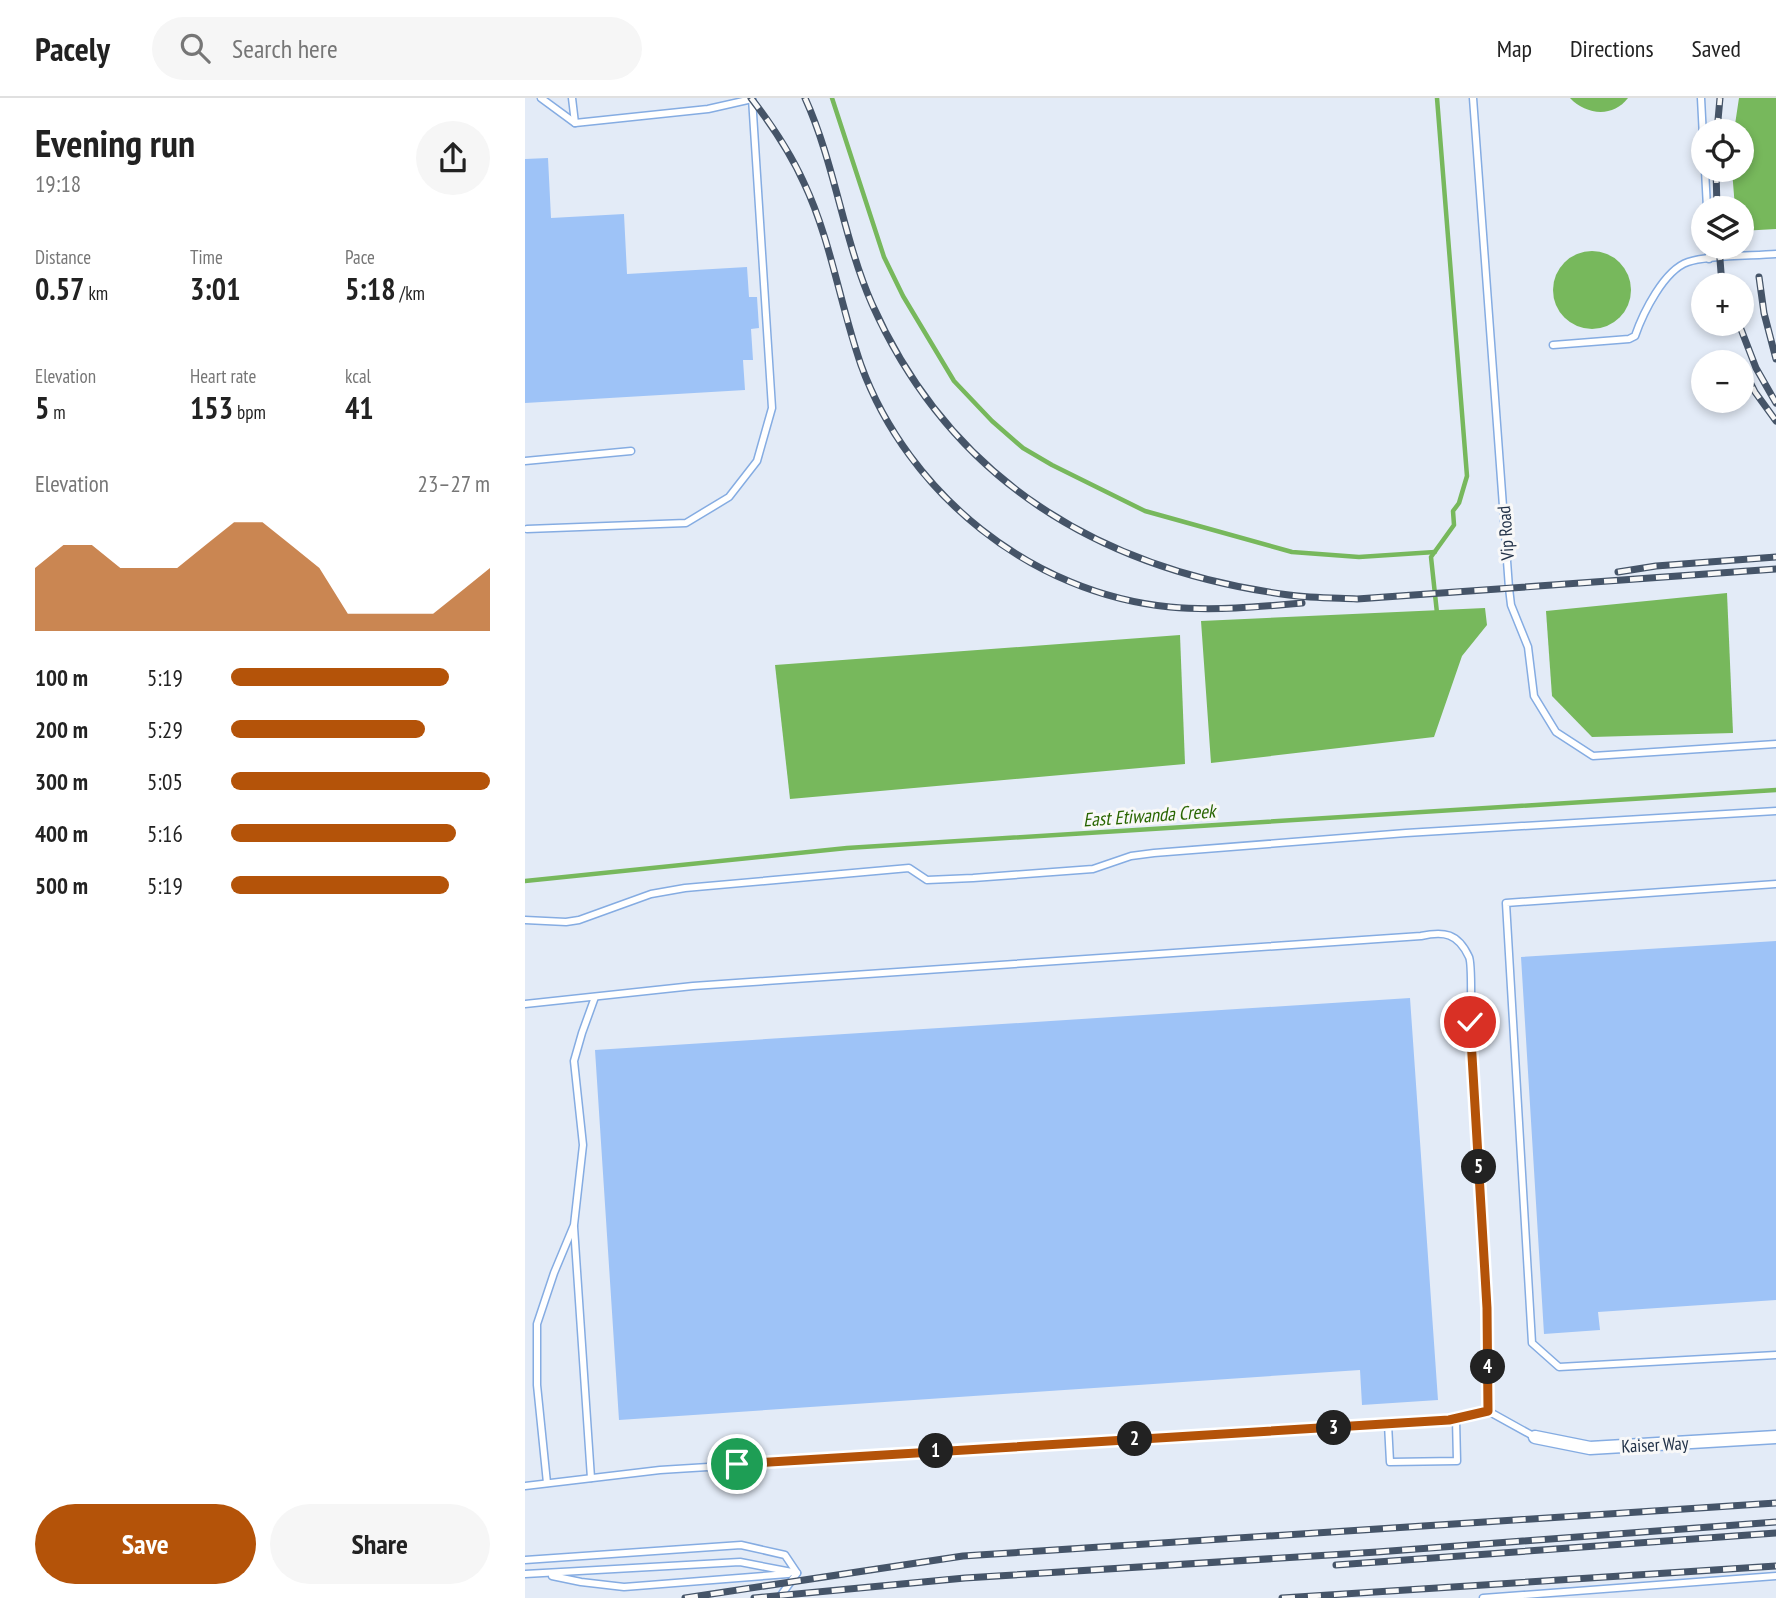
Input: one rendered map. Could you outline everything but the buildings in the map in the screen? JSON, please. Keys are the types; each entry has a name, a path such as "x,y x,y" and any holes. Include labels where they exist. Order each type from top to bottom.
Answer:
{"street":[{"name":"Kaiser Way","path":"1535,1437 1590,1448 1776,1437"}],"lane":[{"path":"527,530 686,523 729,497 757,461 772,408 752,99 708,109 575,123 541,98"},
{"path":"572,98 575,123"},
{"name":"Vip Road","path":"1473,98 1509,588 1511,605 1528,647 1534,696 1556,732 1593,756 1776,744"},
{"path":"1701,98 1702,119"},
{"path":"1754,256 1776,254"},
{"path":"1553,345 1629,339 1635,336 1662,284 1686,262 1709,259"},
{"path":"525,461 631,451"},
{"path":"525,920 579,920 651,894 685,888 883,870 909,868 927,880 973,878 1093,869 1131,856 1154,853 1406,833 1776,811"},
{"path":"1776,884 1506,903 1532,1343 1559,1367 1776,1354"},
{"path":"525,1004 693,986 1421,936 1440,932 1452,935 1470,958 1470,1022 1487,1308 1488,1411"},
{"path":"591,1478 574,1225 583,1145 574,1061 596,997"},
{"path":"547,1483 537,1385 537,1324 574,1225"},
{"path":"525,1486 660,1470 879,1454 1456,1419 1488,1411 1535,1437"},
{"path":"1388,1424 1390,1462 1457,1461 1456,1419"},
{"path":"525,1560 741,1545 785,1555 797,1573"},
{"path":"525,1574 740,1562 797,1573"},
{"path":"542,1573 580,1582 624,1587 797,1573"},
{"path":"779,1598 797,1573"},
{"path":"1483,1598 1776,1576"}],"shaded area":[{"path":"1570,98 1628,98 1615,109 1599,112 1584,108"},
{"path":"1739,98 1776,98 1776,229 1754,230 1754,196 1734,196 1733,182 1754,182 1754,119 1736,119"},
{"path":"1592,251 1607,254 1619,263 1628,275 1631,290 1628,305 1619,317 1607,326 1592,329 1577,326 1565,317 1556,305 1553,290 1556,275 1565,263 1577,254"},
{"path":"1727,593 1733,733 1592,737 1552,696 1546,611"},
{"path":"1485,608 1487,625 1462,656 1434,737 1211,763 1201,621"},
{"path":"1180,635 1185,764 790,799 775,665"}],"waterway":[{"path":"832,98 884,257 903,296 954,381 992,421 1023,448 1145,511 1292,552 1359,557 1435,552"},
{"path":"1437,98 1467,476 1459,503 1453,511 1454,525 1431,557 1437,613"},
{"name":"East Etiwanda Creek","path":"525,881 847,848 1776,790"}],"railway":[{"path":"751,98 786,149 813,205 861,365 882,412 910,455 943,495 981,530 1024,559 1070,582 1119,598 1170,607 1203,609 1302,603"},
{"path":"805,98 824,149 862,279 872,304 905,366 944,421 989,467 1040,506 1095,539 1156,564 1220,583 1323,598 1357,599 1776,569"},
{"path":"1718,119 1720,98"},
{"path":"1716,182 1717,196"},
{"path":"1720,259 1721,273"},
{"path":"1759,277 1764,313 1776,359"},
{"path":"1744,336 1756,368 1776,403"},
{"path":"1754,390 1776,421"},
{"path":"1618,572 1656,566 1776,557"},
{"path":"685,1598 963,1556 1776,1503"},
{"path":"754,1598 965,1578 1377,1552 1776,1522"},
{"path":"1336,1565 1776,1533"},
{"path":"1282,1598 1776,1566"}],"route":[{"path":"737,1464 1449,1420 1488,1411 1487,1308 1470,1022"}]}
